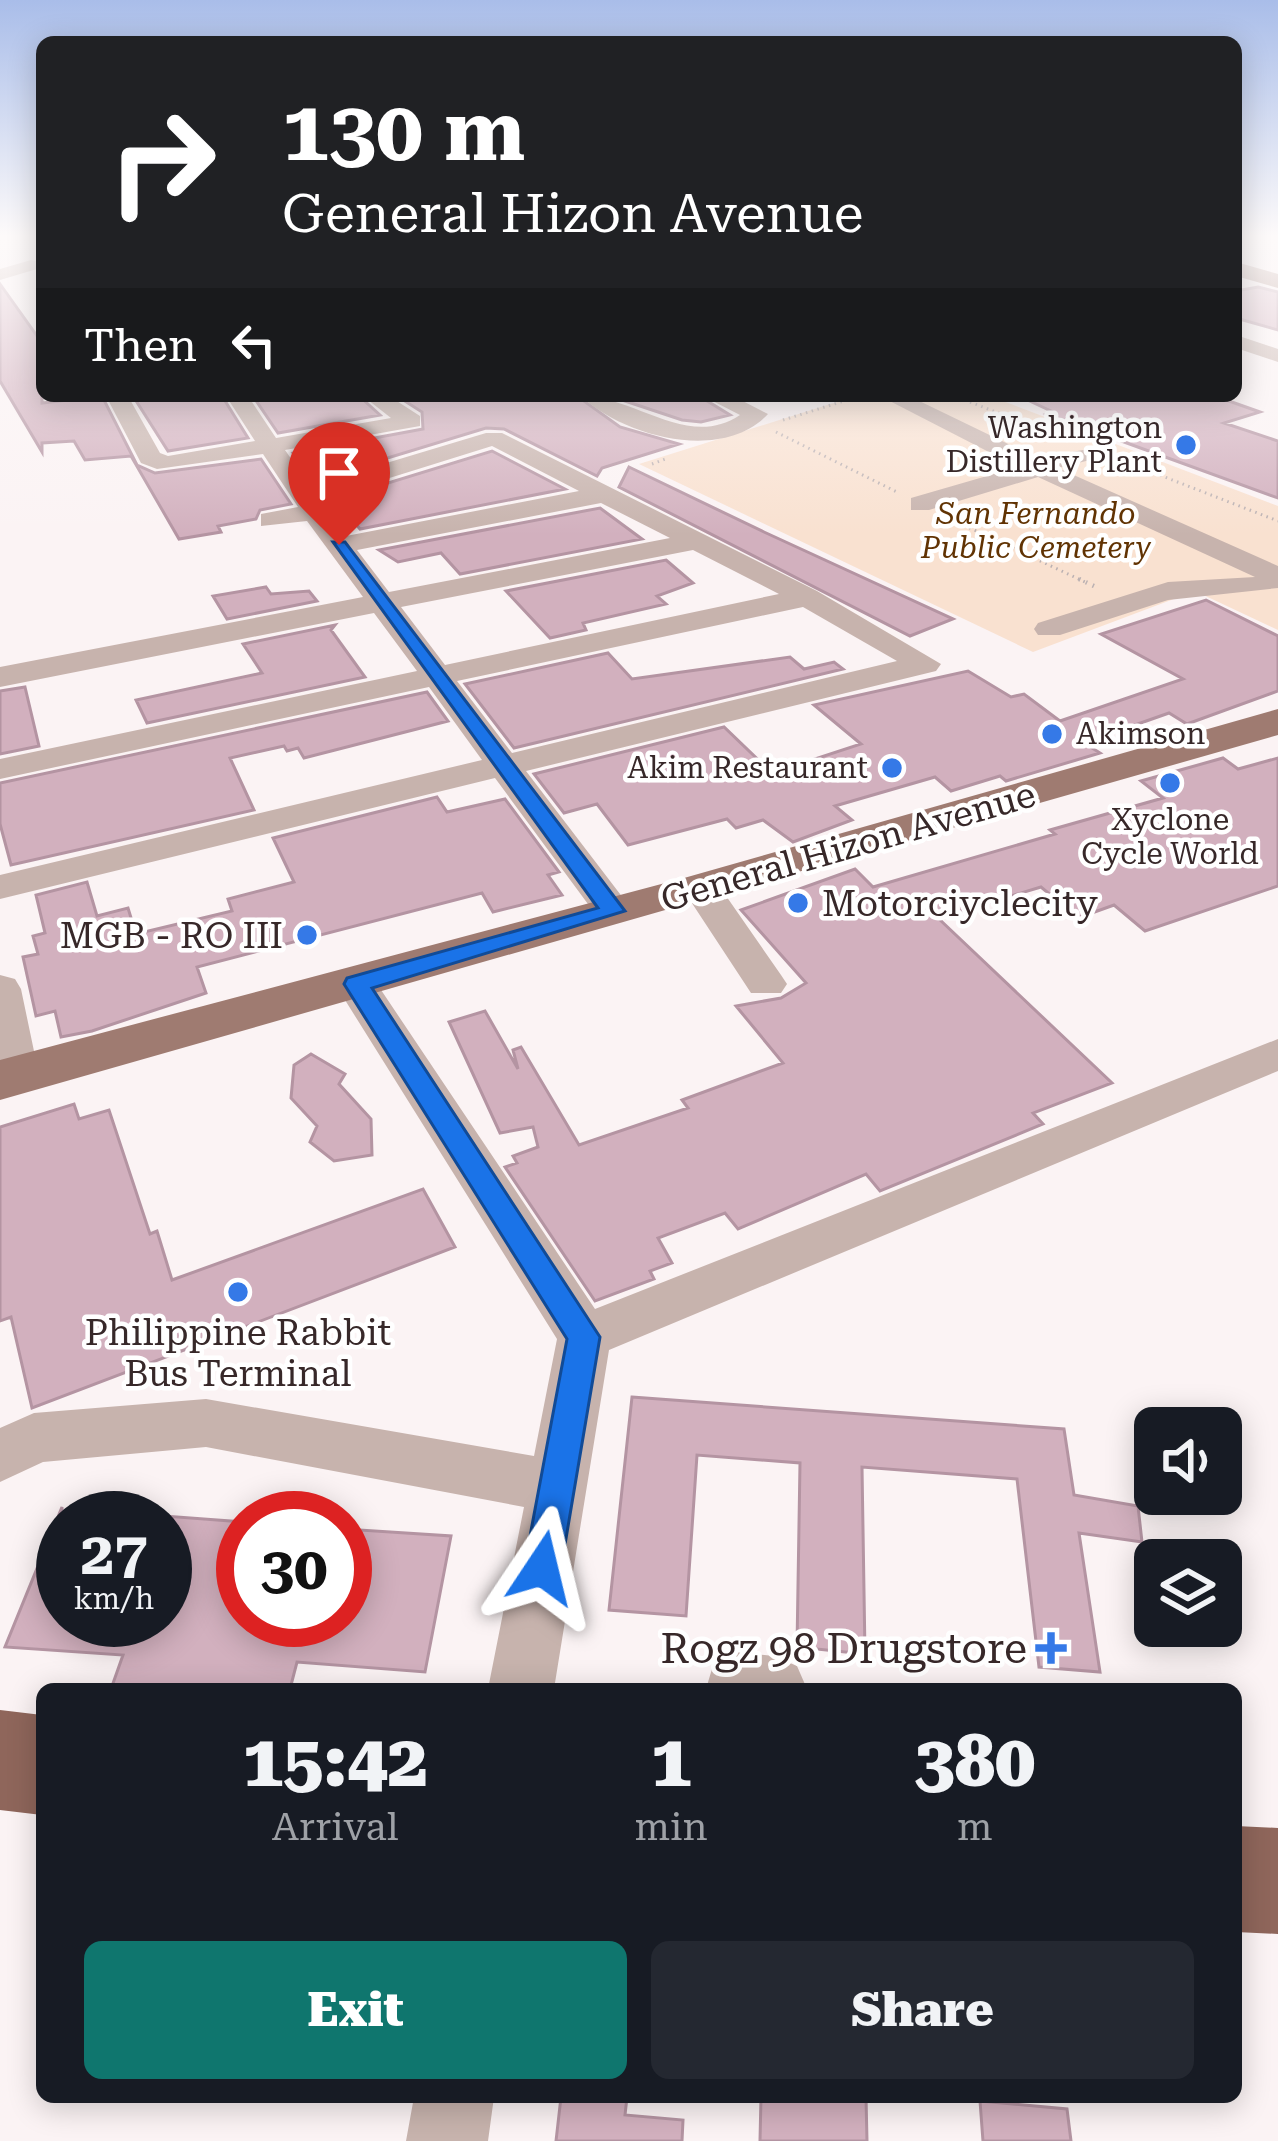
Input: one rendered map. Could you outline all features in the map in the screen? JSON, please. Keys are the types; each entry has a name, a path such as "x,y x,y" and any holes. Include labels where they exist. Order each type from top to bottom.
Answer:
{"highway":[{"path":"0,1760 36,1764"},
{"path":"1242,1879 1278,1881"}],"main road":[{"name":"General Hizon Avenue","path":"8,1077 701,888 1278,722"}],"street":[{"path":"1242,342 1274,354"},
{"path":"1242,357 1274,354"},
{"path":"121,402 158,464 412,421 383,402"},
{"path":"241,402 378,599 613,911"},
{"path":"605,402 681,436 699,436 757,414 728,402"},
{"path":"903,402 1278,577"},
{"path":"0,887 925,664 807,597 489,437 270,520"},
{"path":"920,503 1097,451"},
{"path":"339,545 606,494"},
{"path":"0,677 378,599 519,562 696,541"},
{"path":"1245,592 1278,577"},
{"path":"1049,629 1184,588 1221,586 1278,607"},
{"path":"0,769 807,597"},
{"path":"701,888 766,984"},
{"path":"356,984 584,1337 521,1683"},
{"path":"0,989 8,1077"},
{"path":"584,1337 1278,1054"},
{"path":"0,1457 34,1438 206,1423 557,1487"},
{"path":"447,2141 453,2103"}],"green space":[{"name":"San Fernando Public Cemetery","path":"837,402 1006,402 1278,506 1278,630 1195,591 1033,652 639,464"}],"building":[{"path":"0,336 36,336 36,402 105,402 137,465 155,473 261,459 291,504 260,510 256,519 218,526 221,532 179,539 131,456 85,460 74,441 42,443 42,452 0,381"},
{"path":"137,402 226,402 248,438 168,451"},
{"path":"257,402 366,402 380,415 278,433"},
{"path":"406,402 585,402 620,427 679,444 602,468 597,476 504,429 486,428 312,481 293,453 423,429 422,412"},
{"path":"628,402 709,402 730,415 701,422"},
{"name":"Washington Distillery Plant","path":"1032,402 1232,402 1260,412 1224,423 1278,441 1278,498 1047,414 1053,412"},
{"path":"492,451 565,489 360,529 344,510 326,502"},
{"path":"629,467 953,619 910,636 619,487"},
{"path":"600,508 642,539 460,574 441,553 398,562 379,550"},
{"path":"666,560 693,583 657,596 666,604 583,623 586,630 550,638 506,591"},
{"path":"266,587 271,594 309,591 317,601 227,619 213,596"},
{"path":"1206,600 1278,636 1278,691 1187,724 1169,713 1084,743 1100,753 1006,781 1000,776 951,791 935,777 835,806 852,820 793,842 763,820 736,828 727,819 628,845 597,804 564,813 534,774 724,727 772,773 861,744 814,705 968,671 1011,697 1024,694 1060,721 1183,679 1101,634"},
{"path":"335,625 331,630 365,677 147,723 136,700 262,673 243,644"},
{"path":"608,653 632,679 790,657 804,669 834,662 843,669 514,748 465,684"},
{"path":"25,687 39,746 0,754 0,691"},
{"path":"427,692 448,721 304,758 298,748 287,751 284,746 230,758 254,810 11,865 0,824 0,783"},
{"path":"1223,758 1238,769 1278,758 1278,886 1145,931 1114,905 1078,918 1041,887 938,918 1112,1083 1033,1113 1043,1124 880,1191 866,1174 738,1229 725,1213 658,1238 672,1263 650,1271 654,1279 595,1301 505,1167 517,1163 513,1156 538,1147 533,1127 500,1133 449,1022 485,1011 518,1069 513,1050 521,1047 579,1145 688,1108 682,1100 783,1063 736,1006 781,998 806,983 741,910 855,869 873,887 1055,834 1050,830 1163,798 1141,781"},
{"path":"437,797 447,812 505,799 559,872 548,875 562,895 493,912 482,893 197,967 206,993 92,1031 61,1037 55,1011 36,1016 23,957 38,954 33,936 45,933 36,895 87,882 97,916 128,908 136,934 232,911 228,899 294,882 273,838"},
{"path":"311,1054 345,1074 339,1084 371,1119 372,1155 334,1161 310,1142 317,1126 291,1098 294,1065"},
{"path":"74,1104 79,1119 109,1110 150,1234 157,1231 172,1280 423,1189 455,1247 32,1408 11,1317 0,1321 0,1127"},
{"path":"632,1397 1064,1429 1074,1495 1134,1505 1134,1515 1139,1515 1142,1539 1079,1533 1100,1672 1039,1667 1017,1479 862,1467 865,1654 797,1647 800,1463 697,1455 686,1616 609,1610"},
{"path":"192,1518 216,1520 216,1647 372,1647 372,1531 451,1536 425,1672 297,1662 292,1683 113,1683 123,1655 5,1647 36,1571 36,1647 192,1647"},
{"path":"560,2103 626,2103 625,2115 683,2120 682,2141 556,2141"},
{"path":"761,2103 866,2103 867,2141 760,2141"},
{"path":"980,2103 1067,2109 1071,2141 983,2141"}],"place":[{"name":"Washington Distillery Plant","path":"1186,445"},
{"name":"Akimson","path":"1052,734"},
{"name":"Akim Restaurant","path":"892,768"},
{"name":"Xyclone Cycle World","path":"1170,783"},
{"name":"Motorciyclecity","path":"798,903"},
{"name":"MGB - RO III","path":"307,935"},
{"name":"Philippine Rabbit Bus Terminal","path":"238,1292"},
{"name":"Rogz 98 Drugstore","path":"1051,1648"}],"route":[{"path":"339,545 613,911 356,984 584,1337 542,1568"}]}
